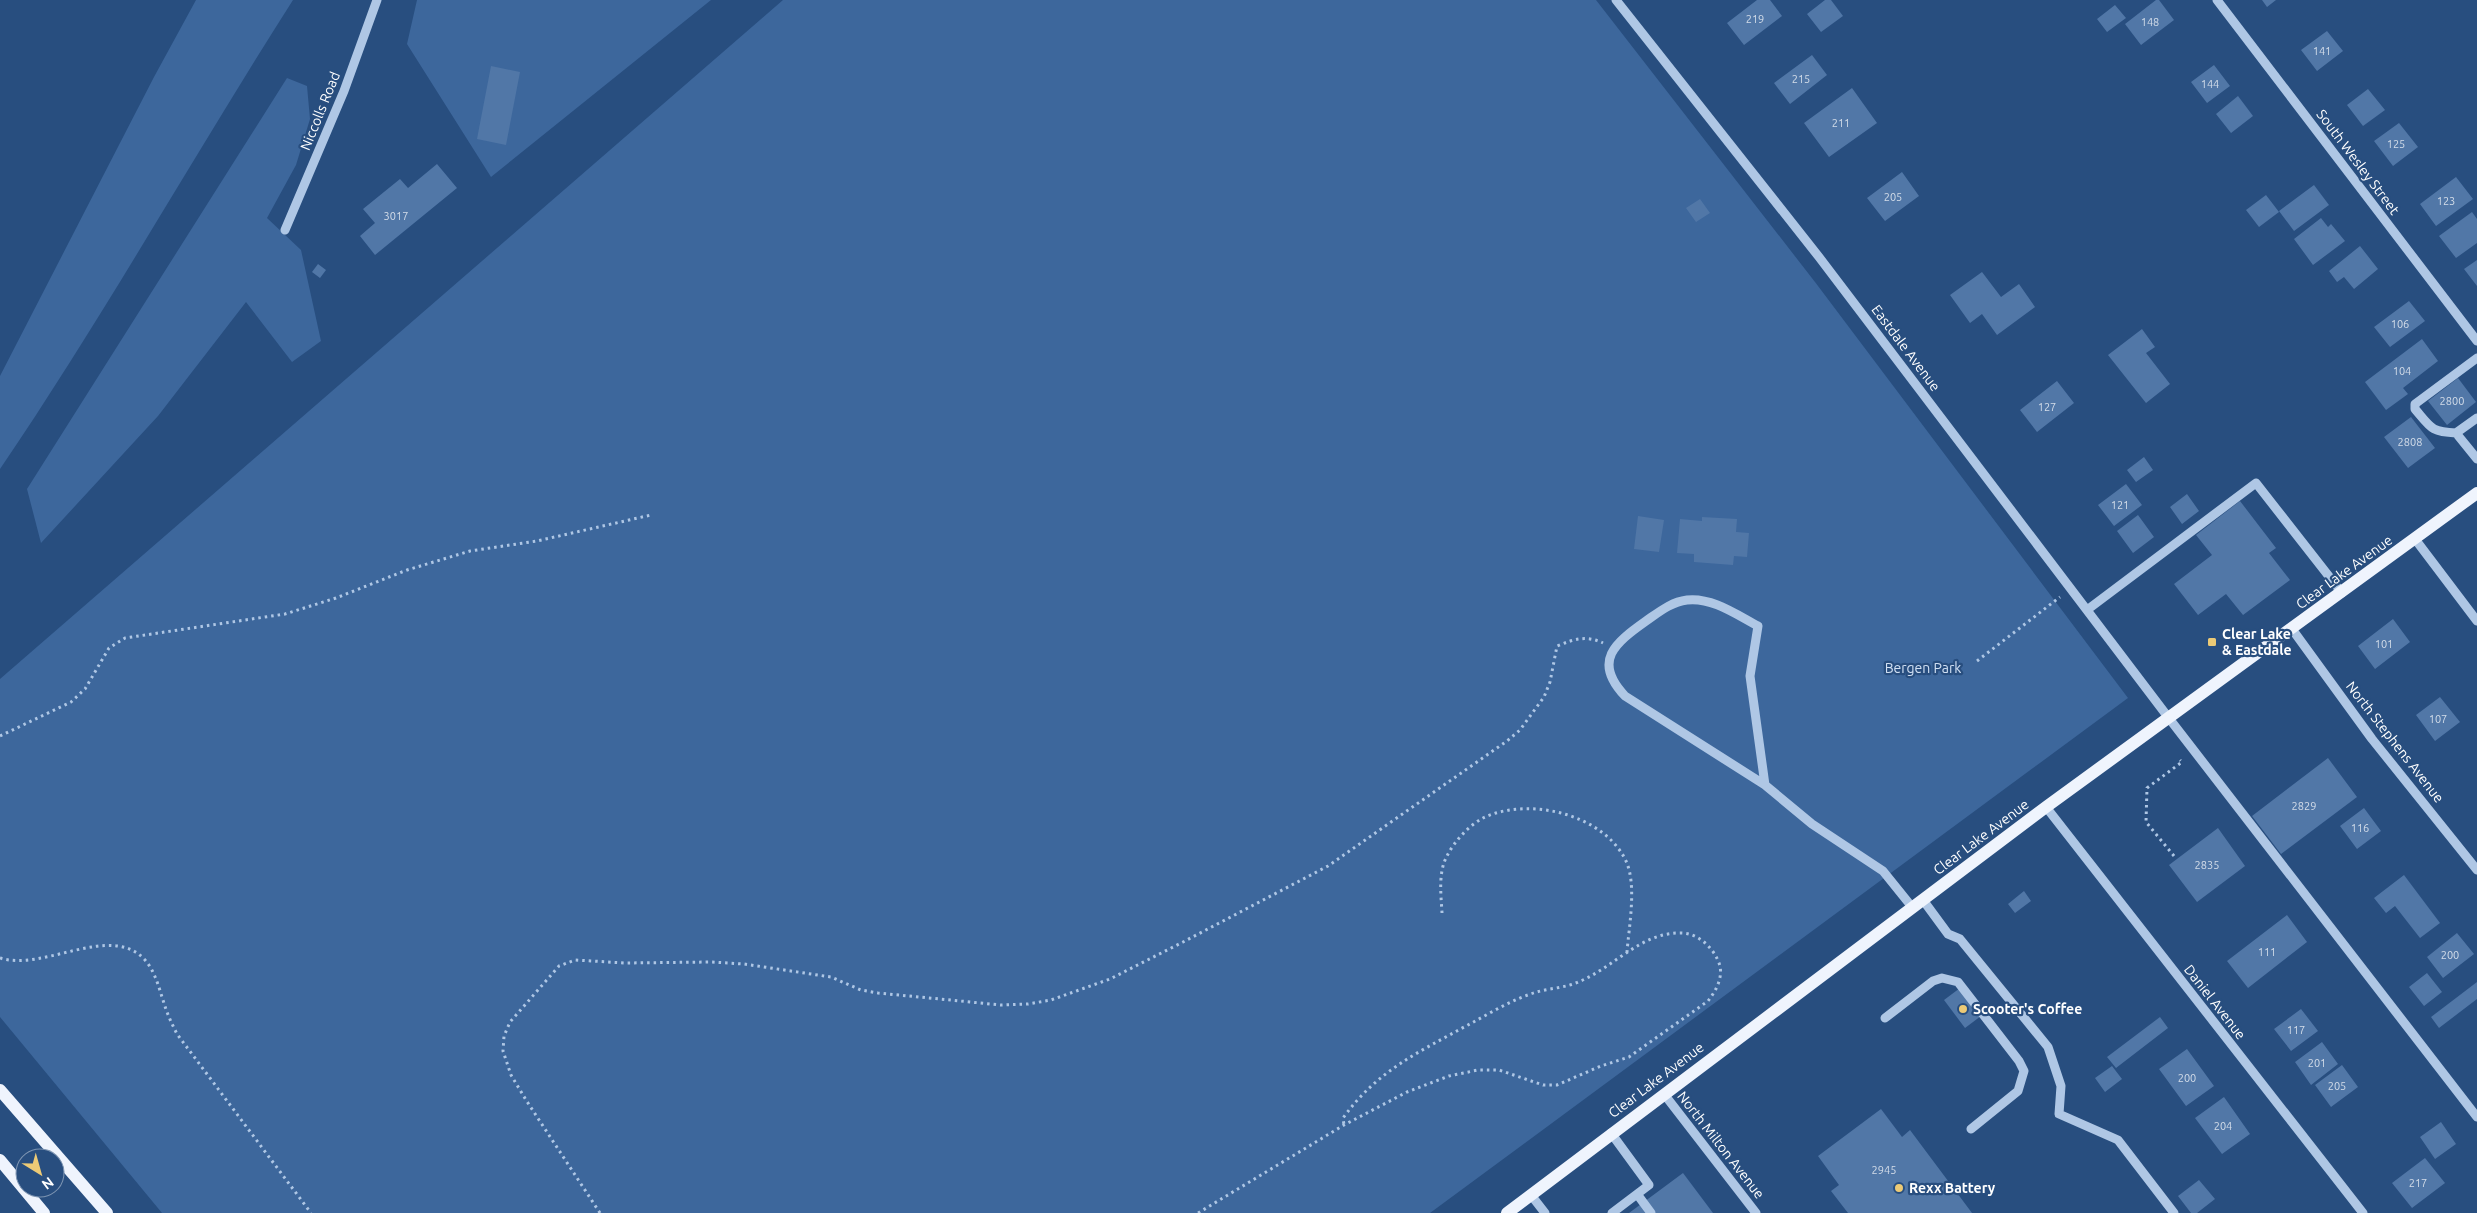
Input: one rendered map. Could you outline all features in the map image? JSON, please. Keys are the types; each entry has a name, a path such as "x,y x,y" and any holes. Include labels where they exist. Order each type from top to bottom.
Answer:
{"main road":[{"name":"Clear Lake Avenue","path":"1507,1213 2046,807 2477,493"},
{"path":"0,1090 107,1213"},
{"path":"0,1160 44,1213"}],"street":[{"name":"Niccolls Road","path":"285,230 344,91 377,0"},
{"name":"Eastdale Avenue","path":"1616,0 1819,256 2168,717 2477,1118"},
{"name":"South Wesley Street","path":"2216,0 2477,341"},
{"path":"2477,358 2415,404 2415,409 2430,428 2439,432 2456,432 2477,418"},
{"path":"2456,432 2477,459"},
{"path":"2087,610 2256,483 2342,593"},
{"path":"2415,539 2477,621"},
{"path":"1765,785 1750,676 1758,626 1706,602 1687,600 1670,604 1624,637 1615,648 1611,654 1609,670 1613,683 1625,696 1765,785 1812,824 1883,871 1948,934 1960,939 2048,1047 2061,1086 2059,1114 2118,1140 2174,1213"},
{"name":"North Stephens Avenue","path":"2292,629 2372,739 2477,870"},
{"name":"Daniel Avenue","path":"2046,807 2362,1213"},
{"path":"1885,1018 1933,981 1942,978 1958,982 2019,1061 2024,1071 2018,1091 1971,1129"},
{"name":"North Milton Avenue","path":"1664,1094 1756,1213"},
{"path":"1611,1134 1649,1185 1612,1213"},
{"path":"1638,1194 1651,1213"},
{"path":"1531,1195 1545,1213"}],"path":[{"path":"0,736 71,702 85,690 109,648 125,638 285,614 336,598 407,570 470,551 537,541 651,515"},
{"path":"1978,661 2071,588"},
{"path":"600,1213 511,1075 503,1051 504,1036 510,1022 559,966 575,960 625,963 712,962 831,977 861,990 878,993 1001,1005 1028,1004 1051,1000 1110,979 1328,866 1520,730 1544,697 1550,682 1557,646 1576,638 1592,638 1615,648"},
{"path":"2174,856 2146,822 2147,788 2182,762 2180,759"},
{"path":"1442,913 1441,893 1446,858 1466,831 1482,819 1502,812 1549,811 1574,816 1594,825 1613,842 1627,863 1631,901 1627,952"},
{"path":"1198,1213 1344,1125 1407,1092 1449,1076 1478,1070 1499,1070 1542,1085 1557,1085 1577,1078 1601,1066 1628,1057 1708,1001 1716,991 1720,965 1708,946 1690,934 1678,932 1664,935 1627,952 1578,983 1538,991 1508,1003 1407,1058 1377,1079 1358,1097 1343,1118 1344,1125"},
{"path":"0,958 12,962 34,960 107,945 129,947 146,961 158,984 166,1011 177,1034 311,1213"}],"green space":[{"path":"196,0 293,0 76,353 0,469 0,376 154,77"},
{"path":"417,0 711,0 491,177 407,44"},
{"name":"Bergen Park","path":"783,0 1596,0 1815,282 2128,698 1430,1213 162,1213 0,1017 0,679"},
{"path":"287,78 307,86 310,119 296,165 267,218 301,250 321,341 292,362 246,302 158,416 41,543 27,489"}],"building":[{"path":"1757,0 1770,0 1782,16 1744,45 1727,23"},
{"path":"1825,0 1831,0 1843,16 1821,32 1807,14"},
{"path":"2156,0 2159,0 2174,20 2141,45 2125,24"},
{"path":"2262,0 2276,0 2267,7"},
{"path":"2115,5 2126,18 2107,32 2097,19"},
{"path":"2327,31 2343,51 2317,71 2301,50"},
{"path":"1812,55 1827,75 1790,104 1774,83"},
{"path":"2214,65 2230,86 2207,103 2191,82"},
{"path":"491,66 520,72 506,145 477,139"},
{"path":"1852,88 1877,123 1829,157 1804,123"},
{"path":"2368,89 2385,110 2363,126 2347,105"},
{"path":"2238,96 2253,116 2231,133 2216,114"},
{"path":"2399,123 2418,147 2393,166 2374,141"},
{"path":"437,164 457,188 375,255 360,236 375,223 363,209 400,179 408,188"},
{"path":"1902,172 1919,196 1885,221 1867,198"},
{"path":"2456,177 2473,199 2436,226 2420,204"},
{"path":"2314,185 2329,205 2294,231 2279,211"},
{"path":"2266,195 2279,212 2259,227 2246,210"},
{"path":"1700,199 1710,213 1696,222 1686,208"},
{"path":"2472,212 2477,219 2477,243 2456,258 2439,236"},
{"path":"2321,218 2328,227 2331,224 2345,241 2313,265 2294,239"},
{"path":"2360,246 2378,269 2354,289 2344,277 2337,282 2329,271"},
{"path":"2477,260 2477,286 2464,269"},
{"path":"318,264 326,270 320,278 312,272"},
{"path":"1982,272 2001,297 2019,284 2035,307 1997,335 1982,314 1970,323 1950,295"},
{"path":"2409,301 2425,321 2390,347 2374,327"},
{"path":"2142,329 2155,347 2146,353 2170,384 2146,403 2108,355"},
{"path":"2422,339 2438,361 2403,388 2408,394 2386,410 2365,382"},
{"path":"2458,378 2476,402 2447,425 2428,401"},
{"path":"2057,381 2074,403 2037,432 2020,410"},
{"path":"2411,417 2435,448 2408,468 2384,437"},
{"path":"2144,457 2153,470 2136,482 2127,470"},
{"path":"2126,484 2142,505 2114,526 2098,505"},
{"path":"2187,494 2199,511 2182,524 2170,507"},
{"path":"2240,501 2276,548 2269,553 2290,580 2243,615 2226,594 2198,615 2174,584 2212,555 2196,535"},
{"path":"2138,515 2154,537 2133,553 2117,531"},
{"path":"1638,516 1664,520 1659,552 1634,549"},
{"path":"1702,517 1737,519 1736,532 1749,533 1747,557 1734,556 1733,565 1694,562 1694,554 1677,553 1680,519 1702,521"},
{"path":"2393,619 2410,642 2375,669 2358,646"},
{"path":"2440,697 2460,722 2435,741 2416,715"},
{"path":"2328,758 2357,797 2281,854 2252,816"},
{"path":"2364,808 2381,831 2357,849 2340,826"},
{"path":"2218,828 2245,866 2197,902 2169,865"},
{"path":"2404,875 2440,923 2420,938 2395,906 2386,913 2374,898"},
{"path":"2024,891 2031,901 2015,913 2008,904"},
{"path":"2287,915 2307,942 2248,988 2227,961"},
{"path":"2457,933 2474,954 2443,978 2427,957"},
{"path":"2427,973 2442,992 2424,1006 2409,987"},
{"path":"2477,982 2477,999 2439,1028 2431,1017"},
{"path":"1960,988 1981,1016 1965,1028 1944,1000"},
{"path":"2301,1009 2318,1031 2291,1051 2274,1029"},
{"path":"2160,1017 2168,1028 2116,1068 2107,1057"},
{"path":"2322,1042 2338,1064 2311,1085 2295,1062"},
{"path":"2187,1049 2214,1086 2186,1106 2159,1069"},
{"path":"2342,1065 2358,1087 2331,1107 2315,1085"},
{"path":"2112,1066 2122,1079 2105,1092 2095,1078"},
{"path":"2224,1097 2250,1134 2222,1154 2195,1118"},
{"path":"1881,1109 1902,1137 1910,1130 1972,1213 1848,1213 1831,1191 1839,1185 1818,1156"},
{"path":"2441,1122 2456,1144 2435,1159 2420,1137"},
{"path":"2425,1158 2445,1183 2412,1208 2392,1183"},
{"path":"1683,1173 1713,1213 1629,1213"},
{"path":"2199,1180 2215,1199 2197,1213 2191,1213 2178,1196"}],"place":[{"name":"Clear Lake & Eastdale","path":"2212,642"},
{"name":"Scooter's Coffee","path":"1963,1009"},
{"name":"Rexx Battery","path":"1899,1188"}]}
